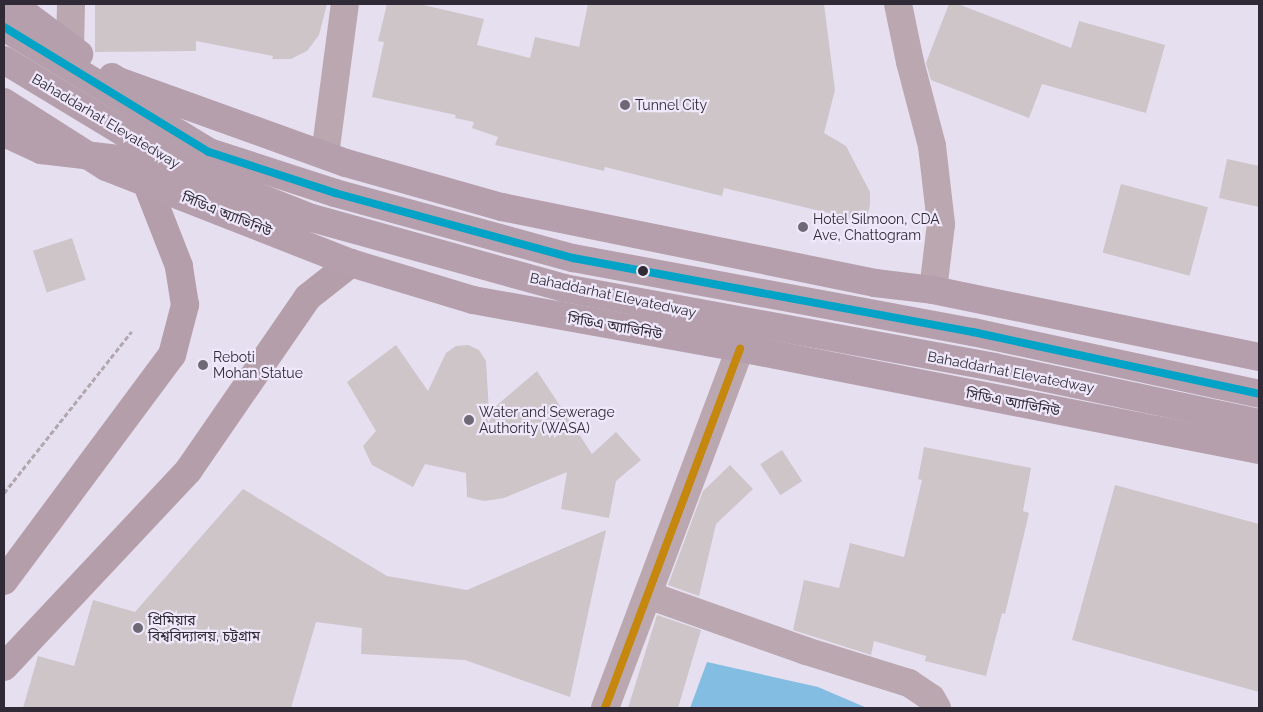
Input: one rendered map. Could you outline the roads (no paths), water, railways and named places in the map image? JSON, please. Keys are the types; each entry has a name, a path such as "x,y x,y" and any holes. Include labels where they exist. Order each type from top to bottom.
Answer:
{"highway":[{"path":"12,4 118,82 325,155 502,208 875,283 933,290 1259,357"},
{"name":"Bahaddarhat Elevatedway","path":"4,27 209,152 335,193 574,258 973,332 1259,394"},
{"name":"Bahaddarhat Elevatedway","path":"4,60 179,166 312,218 564,288 994,367 1259,423"},
{"name":"সিডিএ অ্যাভিনিউ","path":"4,102 106,167 350,263 473,300 740,348 1259,450"},
{"path":"4,133 41,150 179,166"},
{"path":"695,312 822,364 1259,462"}],"main road":[{"path":"4,581 172,355 185,305 179,266 146,182"},
{"path":"4,667 188,471 308,297 350,263"}],"street":[{"path":"70,48 71,4"},
{"path":"325,155 345,4"},
{"path":"898,4 910,62 932,146 941,224 933,290"},
{"path":"605,708 740,348"},
{"path":"648,595 806,651 909,683 930,698 937,708"}],"water":[{"path":"707,662 818,687 867,708 690,708"}],"place":[{"name":"Tunnel City","path":"625,105"},
{"name":"Hotel Silmoon, CDA Ave, Chattogram","path":"803,227"},
{"name":"Reboti Mohan Statue","path":"203,365"},
{"name":"Water and Sewerage Authority (WASA)","path":"469,420"},
{"name":"প্রিমিয়ার বিশ্ববিদ্যালয়, চট্টগ্রাম","path":"138,628"}]}
